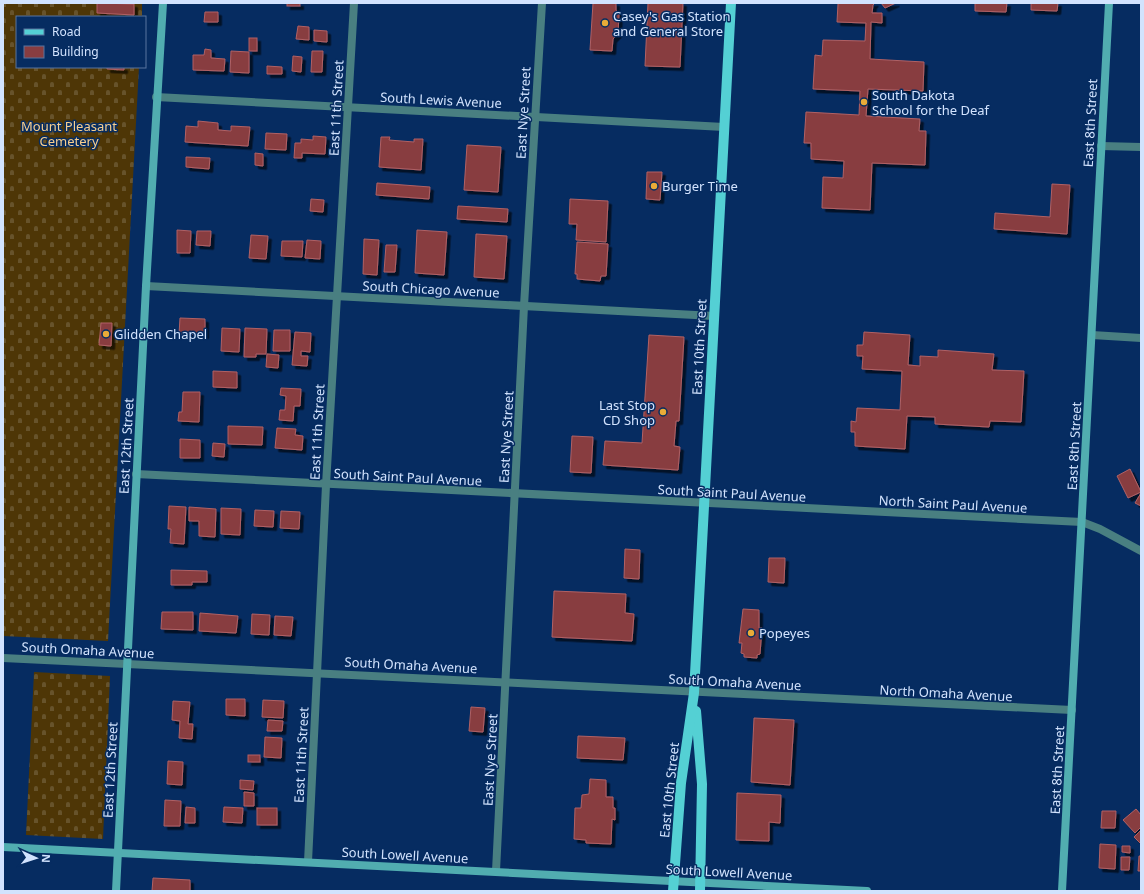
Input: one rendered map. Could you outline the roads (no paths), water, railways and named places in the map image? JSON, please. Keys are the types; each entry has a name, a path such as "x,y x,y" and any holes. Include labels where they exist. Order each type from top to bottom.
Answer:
{"main road":[{"name":"East 10th Street","path":"673,886 681,783 694,693 731,3"},
{"name":"East 10th Street","path":"694,693 702,784 700,887"}],"street":[{"name":"East 12th Street","path":"116,891 136,474 156,97 163,3"},
{"name":"East 11th Street","path":"308,862 326,485 354,3"},
{"name":"East Nye Street","path":"496,871 516,495 524,306 542,3"},
{"name":"East 8th Street","path":"1062,891 1092,335 1100,146 1109,3"},
{"name":"South Lewis Avenue","path":"156,97 724,127"},
{"path":"1100,146 1141,148"},
{"name":"South Chicago Avenue","path":"146,286 714,316"},
{"path":"1092,335 1141,338"},
{"name":"South Saint Paul Avenue","path":"136,474 516,495 822,509"},
{"name":"North Saint Paul Avenue","path":"822,509 1082,522 1100,529 1141,551"},
{"name":"South Omaha Avenue","path":"3,658 318,672 818,699"},
{"name":"North Omaha Avenue","path":"818,699 1072,710"},
{"name":"South Lowell Avenue","path":"3,847 496,871 673,886 807,888 867,891"}],"place":[{"name":"Casey's Gas Station and General Store","path":"605,23"},
{"name":"South Dakota School for the Deaf","path":"864,102"},
{"name":"Burger Time","path":"654,186"},
{"name":"Glidden Chapel","path":"106,334"},
{"name":"Last Stop CD Shop","path":"663,412"},
{"name":"Popeyes","path":"751,633"}],"park label":[{"name":"Mount Pleasant Cemetery","path":"69,134"}]}
